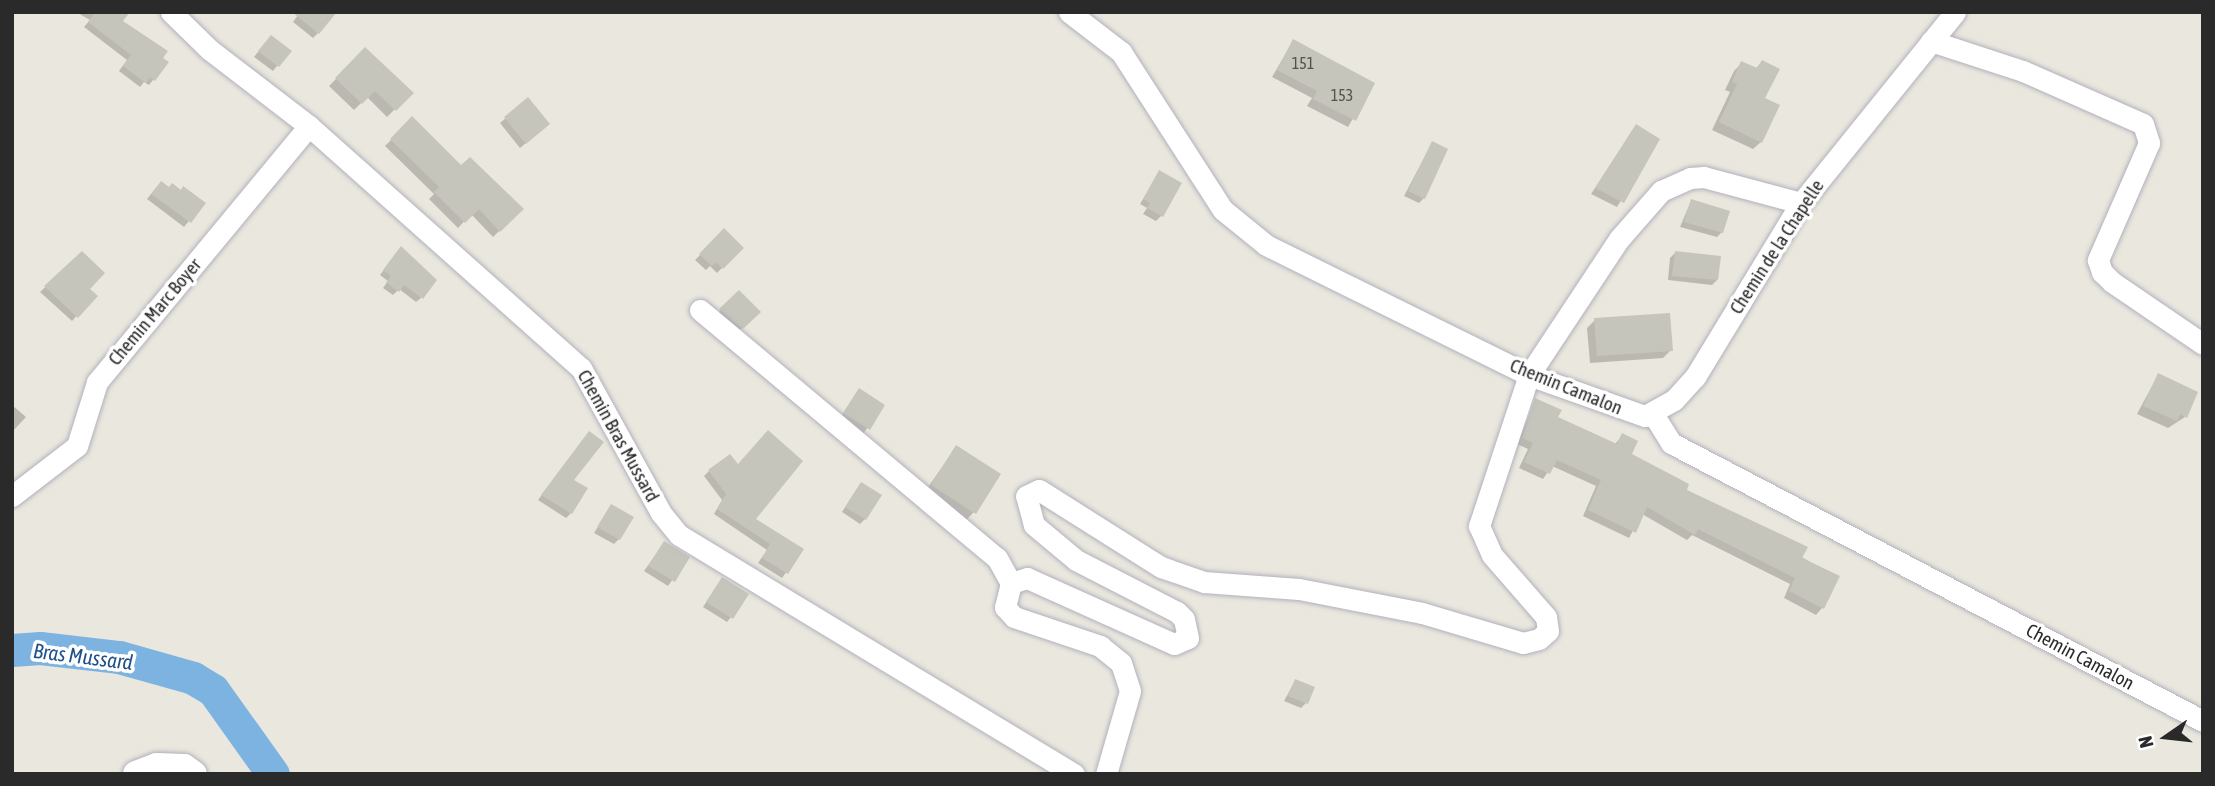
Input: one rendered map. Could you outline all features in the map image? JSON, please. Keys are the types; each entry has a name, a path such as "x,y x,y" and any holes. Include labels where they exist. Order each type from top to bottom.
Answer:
{"street":[{"name":"Chemin Bras Mussard","path":"171,12 210,50 309,126 581,368 661,513 679,535 1074,774"},
{"name":"Chemin Camalon","path":"1069,12 1121,52 1223,210 1243,229 1266,245 1529,375 1637,415 1653,414 1671,443 2203,721"},
{"name":"Chemin de la Chapelle","path":"1653,414 1695,377 1801,203 1955,12"},
{"path":"1931,41 2023,71 2143,124 2149,143 2098,260 2102,272 2112,282 2203,344"},
{"name":"Chemin Marc Boyer","path":"12,496 77,446 97,382 309,126"},
{"path":"1011,583 1027,578 1174,643 1188,638 1184,619 1177,612 1076,561 1034,525 1026,510 1026,496 1039,490 1161,566 1204,582 1299,589 1422,613 1523,643 1539,639 1548,631 1546,617 1492,555 1479,526 1529,375 1619,239 1661,191 1690,178 1704,177 1801,203"},
{"path":"700,310 997,558 1011,583 1005,607 1014,617 1100,646 1121,663 1130,691 1106,774"},
{"path":"136,774 157,766 184,766 194,774"}],"building":[{"path":"95,12 130,12 123,21 168,51 163,58 169,62 155,81 150,77 146,83 123,66 131,55 88,22"},
{"path":"292,12 337,12 319,34"},
{"path":"271,35 292,51 279,67 258,51"},
{"path":"1293,39 1375,83 1356,121 1313,99 1317,91 1277,70"},
{"path":"365,47 414,93 396,111 375,91 362,104 335,78"},
{"path":"1762,60 1780,69 1765,98 1780,105 1762,143 1719,122 1737,84 1732,82 1741,61 1757,68"},
{"path":"528,97 550,124 526,144 504,117"},
{"path":"412,116 461,165 470,157 524,209 500,232 479,209 465,223 434,192 439,187 390,139"},
{"path":"1636,124 1660,139 1624,203 1595,188"},
{"path":"1432,141 1448,149 1425,199 1408,191"},
{"path":"1159,170 1182,183 1163,217 1147,208 1150,203 1143,199"},
{"path":"161,181 169,187 172,183 181,190 183,186 206,203 191,223 151,194"},
{"path":"1691,199 1730,211 1723,233 1684,222"},
{"path":"724,228 744,248 723,269 716,262 712,266 699,254"},
{"path":"401,246 437,280 423,299 404,285 399,292 386,282 391,276 383,270"},
{"path":"82,251 105,273 90,289 98,296 78,318 44,286"},
{"path":"1675,251 1721,256 1718,280 1672,276"},
{"path":"739,290 761,312 743,329 719,309"},
{"path":"1670,313 1673,351 1597,356 1594,318"},
{"path":"2158,373 2198,392 2187,418 2180,414 2177,421 2143,406"},
{"path":"859,388 885,405 870,430 843,413"},
{"path":"1535,398 1562,410 1558,417 1617,444 1622,433 1638,441 1632,454 1689,484 1687,490 1808,547 1802,558 1840,576 1824,609 1789,591 1795,578 1698,529 1695,535 1647,507 1636,533 1588,510 1601,480 1557,460 1550,474 1524,462 1533,443 1522,438"},
{"path":"768,430 803,461 756,519 804,549 788,574 762,558 770,544 717,509 726,494 708,470 730,454 738,464"},
{"path":"589,431 604,442 574,480 588,488 572,514 541,495"},
{"path":"956,445 1001,474 976,514 931,485"},
{"path":"861,482 882,495 866,520 845,507"},
{"path":"611,504 634,517 620,540 597,527"},
{"path":"664,541 690,557 675,582 648,566"},
{"path":"722,577 749,594 733,619 706,602"},
{"path":"1295,679 1315,687 1308,704 1288,696"}],"waterway":[{"name":"Bras Mussard","path":"12,650 40,648 119,657 193,678 213,690 273,774"}]}
